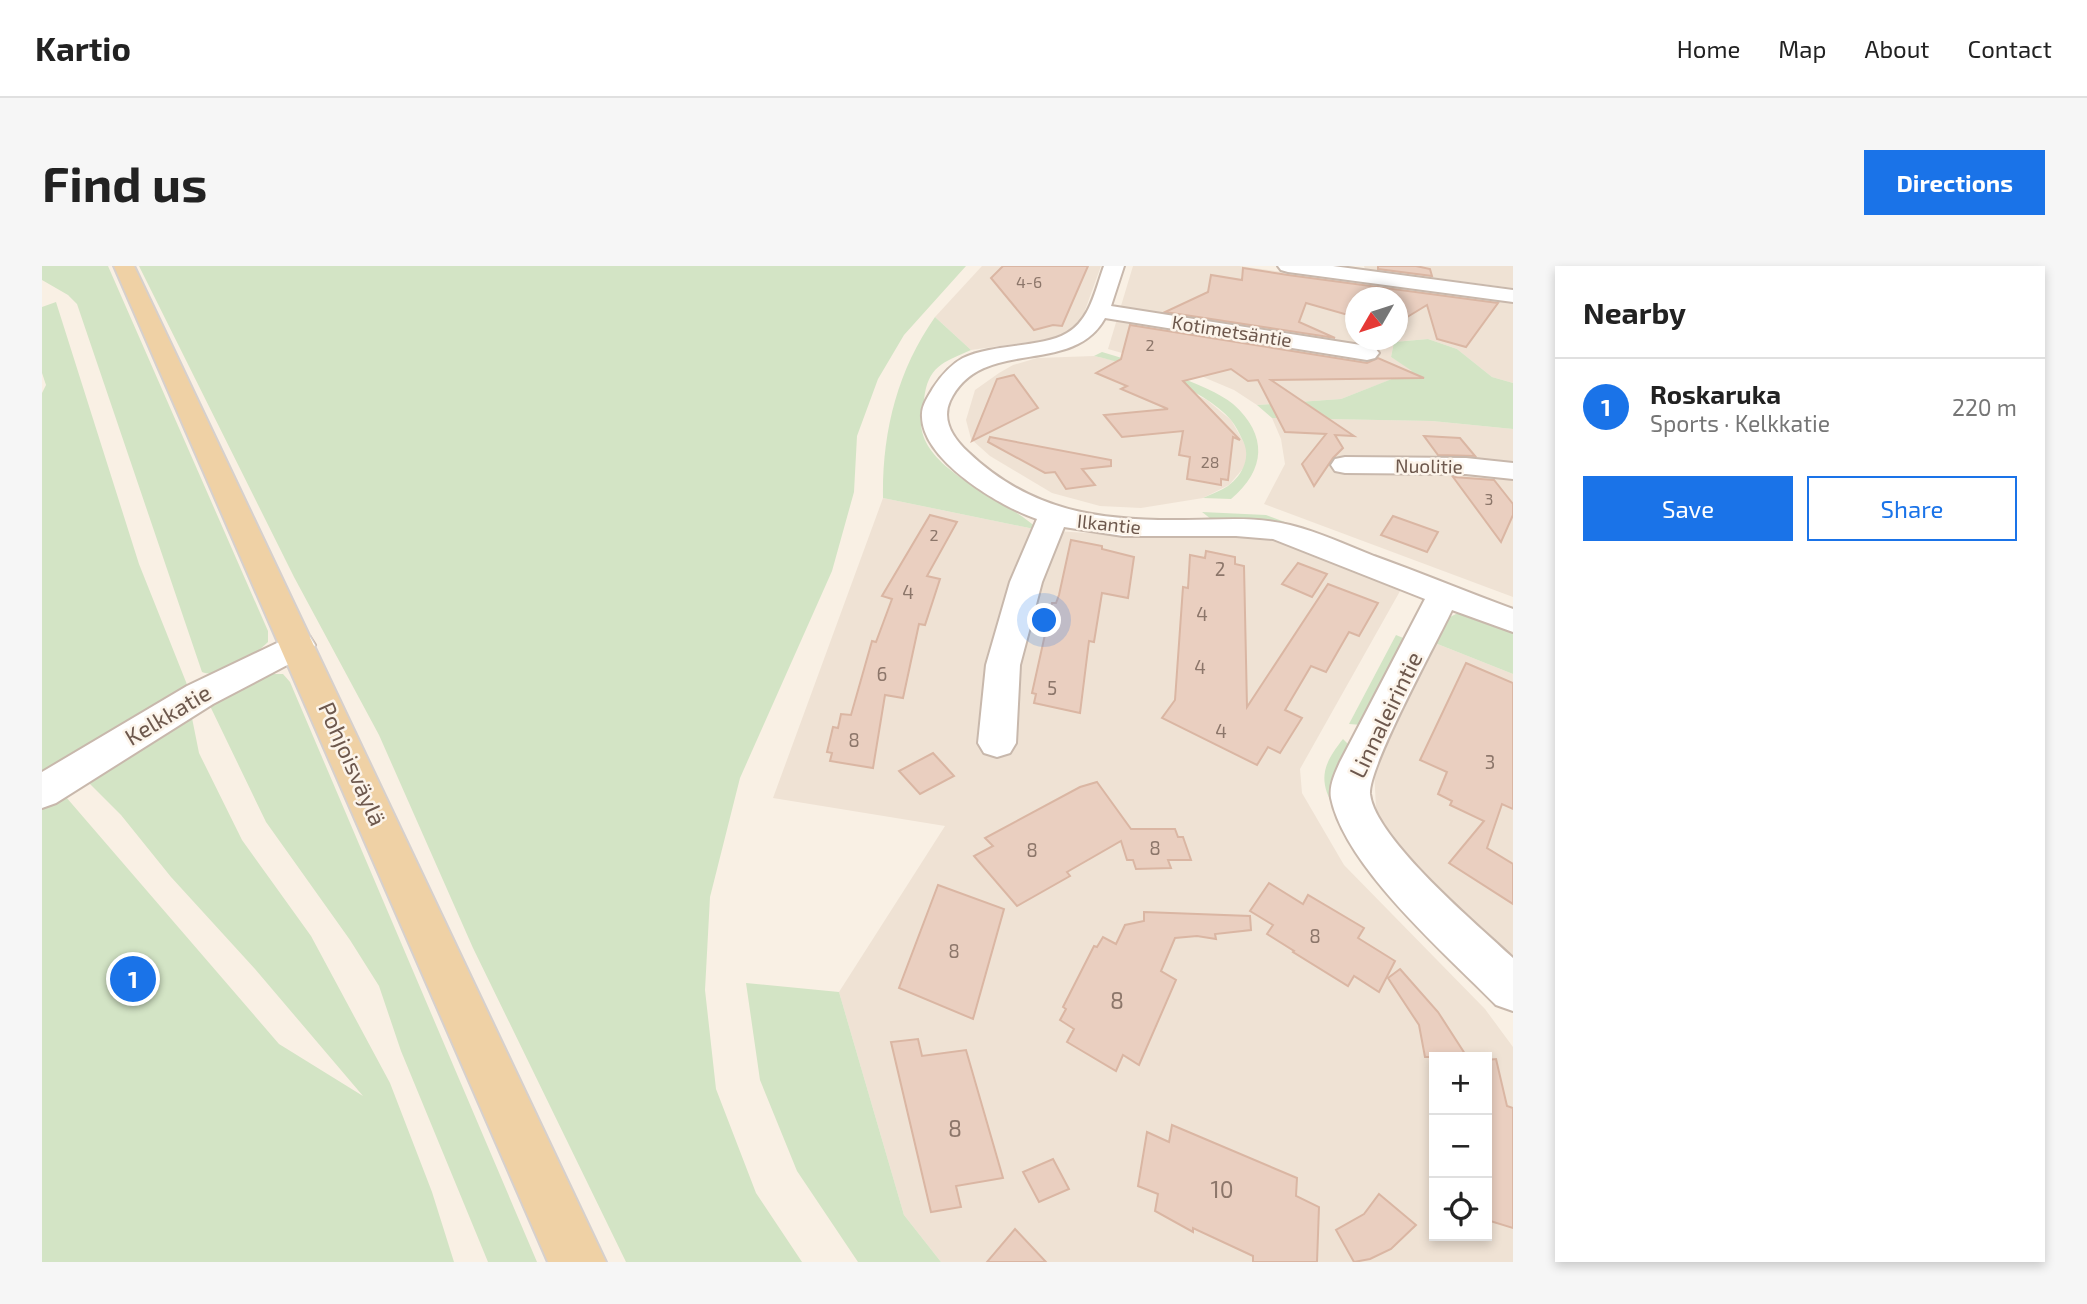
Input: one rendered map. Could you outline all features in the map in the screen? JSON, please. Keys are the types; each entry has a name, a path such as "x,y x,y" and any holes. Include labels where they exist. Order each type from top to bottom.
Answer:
{"main road":[{"name":"Pohjoisväylä","path":"124,267 577,1262"}],"street":[{"path":"1096,314 1114,266"},
{"path":"1288,266 1356,271 1513,296"},
{"name":"Kotimetsäntie","path":"1096,314 1367,353"},
{"name":"Ilkantie","path":"1096,314 1086,330 1071,339 1003,351 980,360 957,373 937,402 933,417 945,444 984,481 1027,507 1053,517 1126,528 1263,528 1289,534 1513,621"},
{"name":"Nuolitie","path":"1345,465 1466,466 1513,471"},
{"path":"997,743 1003,665 1026,582 1053,517"},
{"name":"Linnaleirintie","path":"1444,594 1359,762 1351,782 1351,799 1361,822 1387,861 1513,989"},
{"name":"Kelkkatie","path":"42,792 200,695 298,645"}],"shaded area":[{"path":"982,266 1101,266 1079,327 1052,339 971,350 935,317"},
{"path":"1133,266 1239,266 1395,287 1345,287 1345,350 1392,350 1391,357 1413,371 1341,399 1257,405 1234,390 1196,374 1108,349"},
{"path":"1364,266 1513,266 1513,288 1365,269"},
{"path":"1408,289 1513,303 1513,383 1492,377 1457,349 1428,339 1408,341"},
{"path":"1094,356 1126,363 1207,400 1231,420 1247,448 1246,465 1229,485 1203,498 1141,508 1100,506 1052,493 990,456 971,439 966,420 975,390 999,373 1013,365 1037,358"},
{"path":"1272,418 1432,421 1513,429 1513,597 1264,504 1285,464 1281,439"},
{"path":"883,498 1039,530 1168,538 1257,533 1404,584 1300,769 1302,793 1344,865 1485,1009 1513,1047 1513,1262 941,1262 904,1215 839,992 945,826 773,798"},
{"path":"1435,643 1513,674 1513,972 1413,867 1387,831 1376,808 1374,769"}],"green space":[{"path":"42,266 108,266 268,631 268,642 255,654 228,670 210,674 202,672 77,304 68,295 42,280"},
{"path":"139,266 966,266 904,335 878,379 857,436 854,492 832,571 740,778 710,897 705,990 716,1089 756,1193 802,1262 626,1262 473,948 379,735 294,577"},
{"path":"56,302 139,564 188,687 47,775 279,1044 363,1096 255,969 171,877 121,815 84,778 191,713 199,753 242,840 311,936 390,1083 432,1192 454,1262 42,1262 42,393 46,385 42,373 42,307"},
{"path":"935,317 971,350 938,367 929,380 921,419 925,439 935,455 950,469 1039,530 883,498 885,450 894,403 911,359"},
{"path":"1428,339 1457,349 1492,377 1513,383 1513,429 1432,421 1272,418 1257,405 1341,399 1412,371 1391,357 1392,350 1408,350 1408,341"},
{"path":"1102,352 1207,388 1233,404 1252,428 1257,440 1256,464 1243,488 1231,499 1203,498 1228,486 1242,471 1246,458 1245,445 1237,429 1219,408 1168,379 1094,356"},
{"path":"1202,512 1266,515 1412,569 1409,573 1265,521 1211,519"},
{"path":"1456,614 1470,614 1513,628 1513,674 1435,643 1446,619"},
{"path":"1396,635 1408,640 1362,725 1349,724"},
{"path":"270,674 283,674 290,682 537,1262 488,1262 401,1051 379,986 350,940 266,822 211,708 213,696"},
{"path":"1343,739 1349,745 1341,763 1334,807 1326,788 1325,772 1331,756"},
{"path":"746,983 839,992 904,1215 941,1262 858,1262 797,1171 760,1080"}],"building":[{"path":"1003,266 1088,266 1062,326 1053,325 1034,330 991,278"},
{"path":"1378,266 1416,266 1430,269 1432,276 1378,269"},
{"path":"1243,268 1378,287 1345,287 1345,314 1306,303 1299,322 1335,338 1165,312 1208,292 1211,275 1242,280"},
{"path":"1408,291 1498,303 1466,347 1437,339 1427,305 1408,317"},
{"path":"1130,325 1367,363 1378,358 1424,378 1271,380 1354,436 1335,435 1343,448 1314,486 1302,464 1326,434 1285,432 1258,380 1248,381 1231,369 1183,381 1240,440 1233,437 1228,480 1221,479 1221,485 1187,479 1190,457 1179,455 1183,431 1122,437 1104,415 1168,409 1121,389 1127,386 1096,373 1121,359"},
{"path":"1014,375 1038,408 972,441 997,379"},
{"path":"1424,436 1460,438 1475,456 1438,455"},
{"path":"990,437 1111,460 1111,466 1082,469 1095,485 1066,489 1055,472 1045,473 988,442"},
{"path":"1453,477 1494,480 1513,504 1513,515 1501,542"},
{"path":"930,515 957,522 927,576 940,579 925,625 919,624 903,698 885,695 873,768 830,761 832,753 827,752 833,727 838,728 841,714 851,715 872,641 876,642 892,599 882,596"},
{"path":"1393,516 1438,532 1427,552 1381,535"},
{"path":"1071,540 1102,546 1102,549 1134,557 1128,598 1102,593 1094,642 1089,641 1080,713 1034,703 1036,694 1032,693 1052,603 1056,603 1059,595"},
{"path":"1206,551 1235,557 1235,564 1244,566 1247,707 1328,584 1378,603 1359,636 1349,632 1326,672 1311,666 1285,710 1302,718 1280,753 1268,747 1257,765 1162,718 1175,700 1183,587 1188,588 1190,555 1205,558"},
{"path":"1298,563 1327,574 1312,597 1282,584"},
{"path":"1466,663 1513,683 1513,809 1502,804 1487,848 1513,864 1513,904 1449,863 1484,821 1450,805 1452,801 1438,794 1447,772 1420,760"},
{"path":"933,753 954,776 920,794 899,771"},
{"path":"1097,782 1131,829 1175,829 1178,837 1183,837 1191,860 1168,860 1171,868 1136,869 1133,860 1127,860 1121,841 1067,872 1070,876 1017,906 974,856 993,846 985,838 1080,787"},
{"path":"1269,883 1303,904 1308,895 1364,928 1358,938 1395,961 1379,992 1354,976 1348,986 1267,934 1273,925 1250,911"},
{"path":"938,885 1004,909 973,1019 899,988"},
{"path":"1144,912 1250,916 1251,930 1215,934 1216,939 1197,936 1175,938 1161,971 1176,980 1139,1065 1123,1055 1116,1071 1067,1042 1074,1029 1060,1020 1066,1009 1063,1007 1094,946 1097,947 1103,937 1116,944 1125,925 1144,921"},
{"path":"1400,969 1438,1012 1464,1052 1429,1052 1429,1057 1425,1057 1419,1025 1388,978"},
{"path":"918,1039 922,1056 966,1050 1003,1178 956,1186 961,1207 931,1212 891,1042"},
{"path":"1492,1059 1496,1059 1507,1106 1513,1108 1513,1228 1492,1222"},
{"path":"1172,1125 1297,1178 1296,1196 1319,1207 1317,1262 1253,1262 1253,1256 1193,1228 1193,1232 1155,1211 1158,1194 1138,1186 1147,1132 1169,1142"},
{"path":"1053,1159 1069,1189 1039,1202 1023,1172"},
{"path":"1379,1194 1416,1225 1391,1249 1370,1259 1354,1262 1336,1230 1364,1214"},
{"path":"1015,1229 1046,1262 987,1262"}],"place":[{"name":"Roskaruka","path":"133,979"}]}
